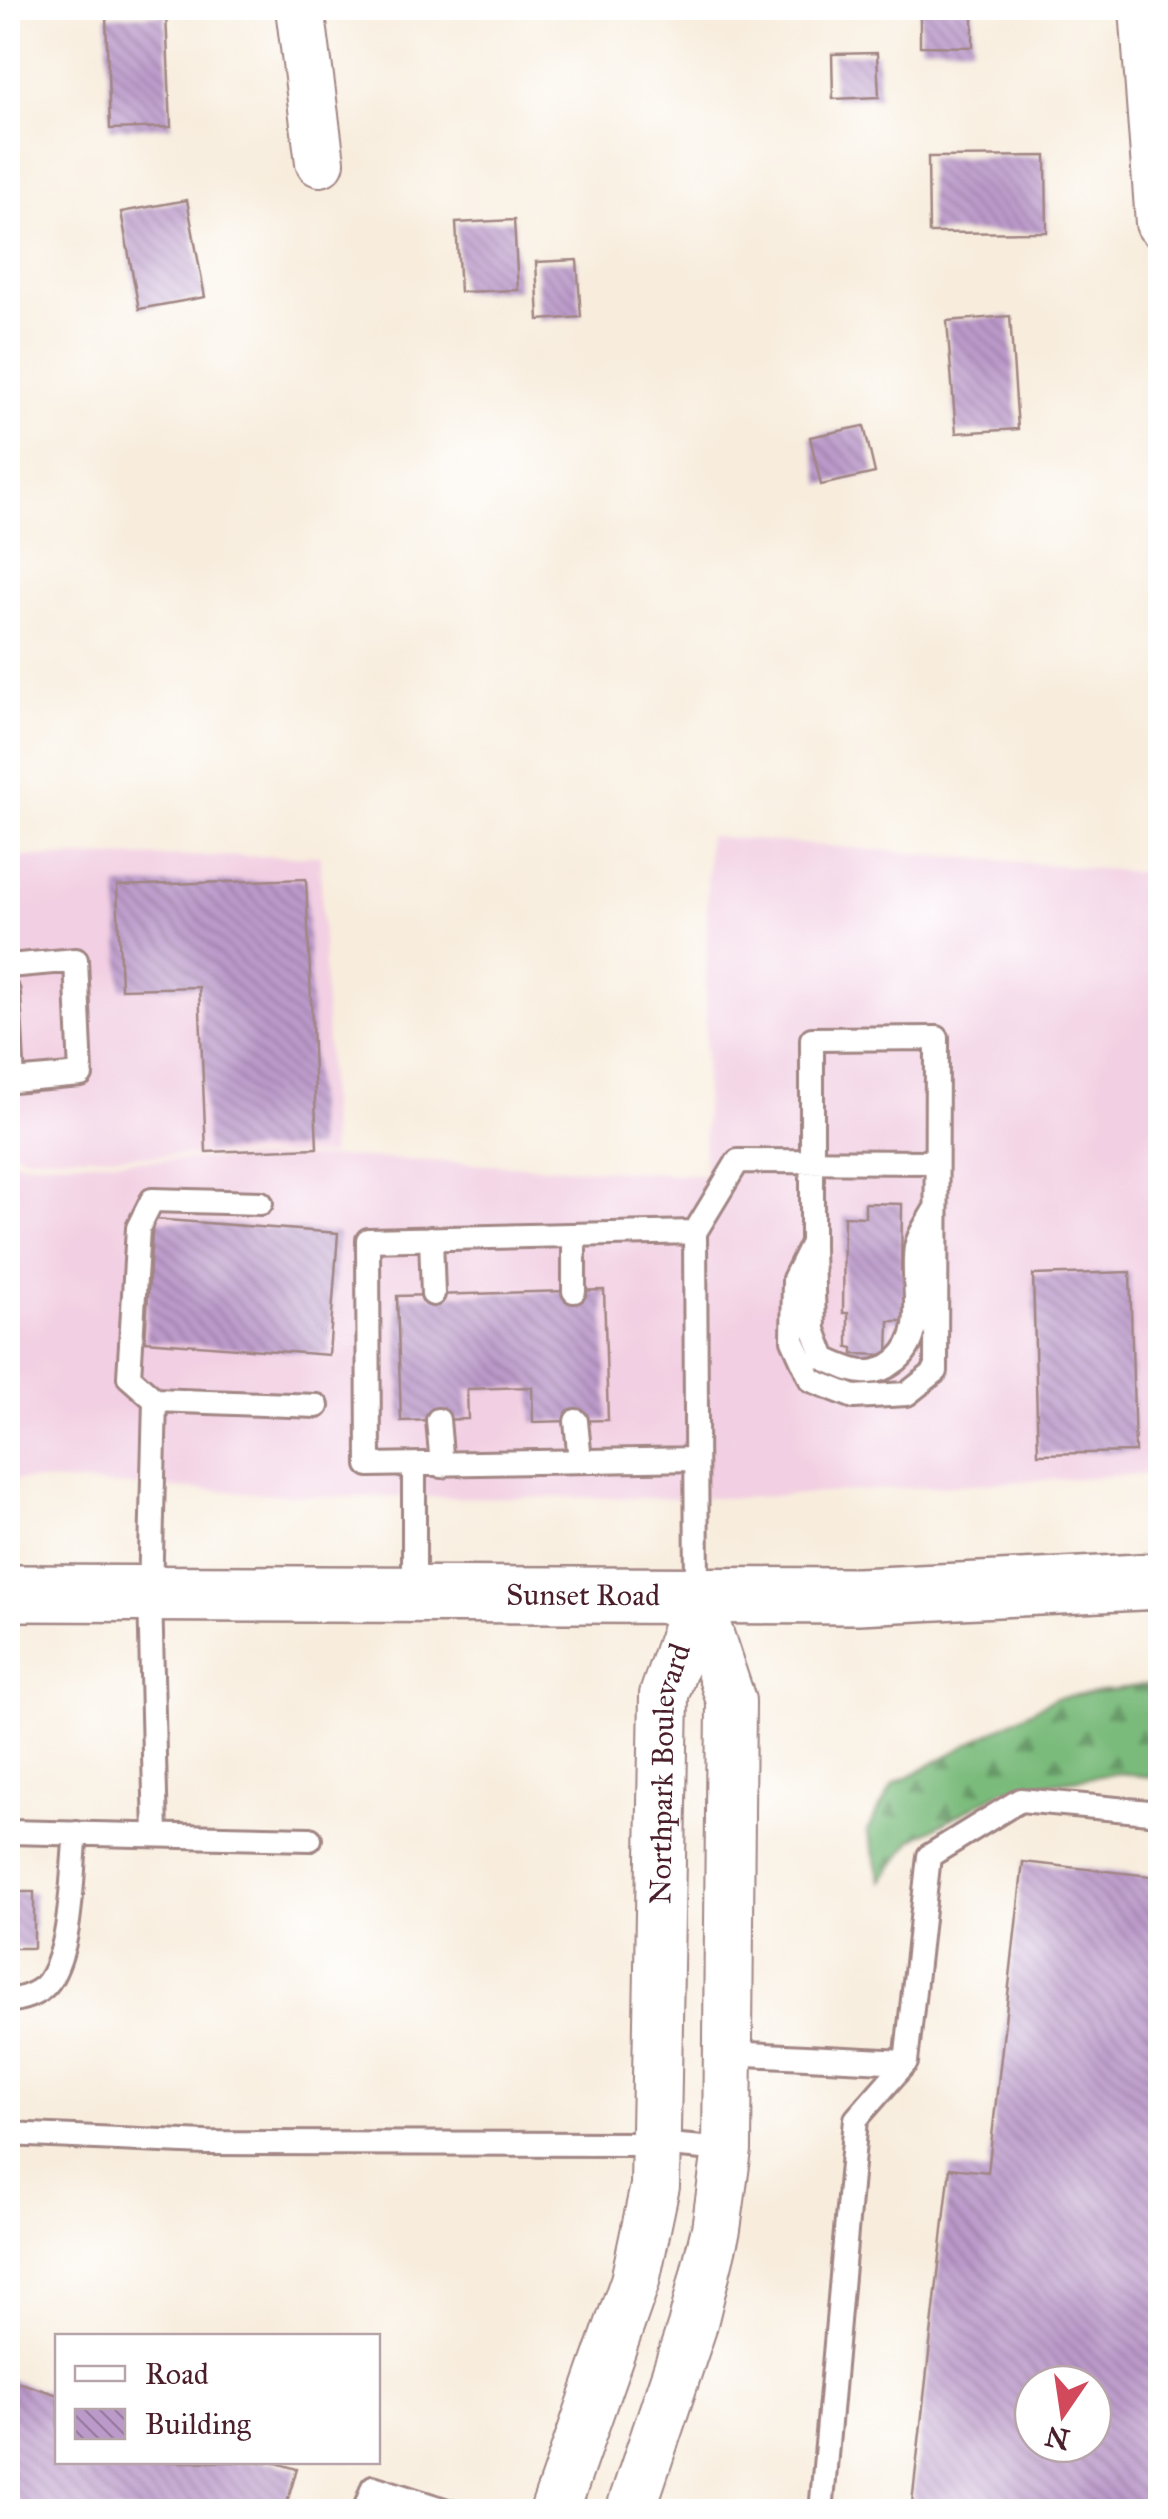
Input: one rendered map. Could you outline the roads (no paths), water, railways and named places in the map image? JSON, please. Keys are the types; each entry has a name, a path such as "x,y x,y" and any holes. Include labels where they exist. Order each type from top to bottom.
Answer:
{"main road":[{"name":"Sunset Road","path":"8,1593 697,1598 858,1596 1160,1581"}],"street":[{"path":"300,8 320,162"},
{"path":"1144,8 1160,223"},
{"name":"Northpark Boulevard","path":"630,2512 692,2327 716,2229 727,2150 731,1701 697,1598"},
{"name":"Northpark Boulevard","path":"554,2512 635,2281 655,2186 664,1696 697,1598"}],"lane":[{"path":"8,966 76,960 81,1075 13,1080 8,992"},
{"path":"812,1243 794,1279 793,1325 793,1340 811,1380 854,1397 907,1394 936,1371 936,1038 812,1038 814,1330 825,1360 852,1372 884,1371 908,1350 915,1326 916,1244 935,1209"},
{"path":"697,1598 695,1232 738,1161 936,1162"},
{"path":"261,1203 152,1200 138,1228 129,1377 154,1400 318,1406"},
{"path":"695,1232 368,1240 369,1465 696,1459"},
{"path":"574,1235 574,1291"},
{"path":"431,1238 433,1294"},
{"path":"154,1400 150,1594 156,1836"},
{"path":"438,1420 442,1466"},
{"path":"576,1420 580,1461"},
{"path":"414,1466 414,1596"},
{"path":"821,2512 856,2119 906,2062 929,1856 1020,1800 1160,1813"},
{"path":"8,1832 310,1840"},
{"path":"8,2001 24,1999 48,1984 59,1960 67,1924 76,1833"},
{"path":"728,2053 906,2062"},
{"path":"8,2134 206,2143 656,2144 727,2150"},
{"path":"364,2512 373,2486 451,2512"}]}
